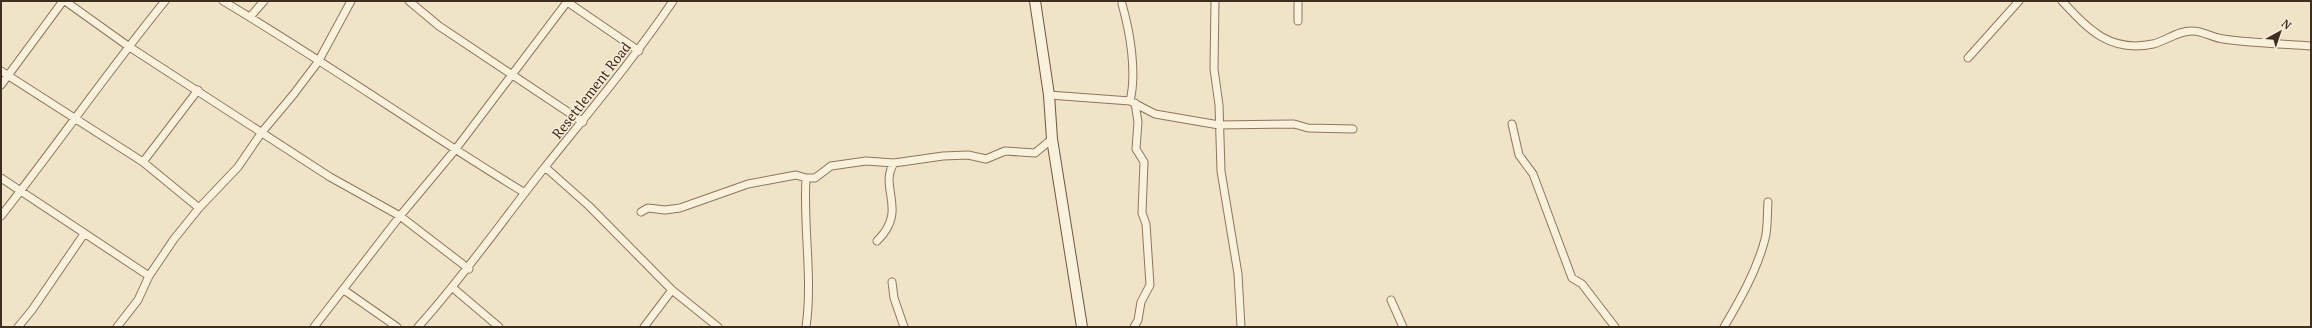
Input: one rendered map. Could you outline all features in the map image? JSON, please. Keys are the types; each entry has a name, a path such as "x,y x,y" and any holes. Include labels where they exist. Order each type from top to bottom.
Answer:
{"main road":[{"path":"1036,1 1049,95 1052,139 1082,327"}],"street":[{"path":"1,85 64,1 128,46 330,176 400,216 469,269"},
{"path":"1,216 128,46 165,1"},
{"path":"223,1 415,122 455,150 526,193"},
{"path":"250,17 264,1"},
{"path":"117,327 138,300 149,276 199,208 238,167 262,132 318,62 351,1"},
{"path":"409,1 439,26 583,122"},
{"path":"314,327 400,216 455,150 567,1 639,50"},
{"name":"Resettlement Road","path":"418,327 469,269 545,167 583,122 639,50 673,1"},
{"path":"1215,1 1214,69 1221,171 1238,274 1241,327"},
{"path":"1298,1 1298,20"},
{"path":"1968,58 2018,1"},
{"path":"2062,1 2090,31 2106,40 2128,45 2154,44 2168,37 2193,31 2221,39 2311,46"},
{"path":"1122,4 1128,24 1133,72 1133,102 1138,122 1136,149 1144,162 1142,213 1146,224 1150,286 1141,302 1138,320 1134,327"},
{"path":"1,71 143,162 199,208"},
{"path":"143,162 198,90"},
{"path":"1049,95 1133,102 1156,114 1219,125 1294,124 1308,128 1353,129"},
{"path":"1512,124 1519,155 1533,174 1572,278 1582,284 1615,327"},
{"path":"641,212 648,208 665,210 680,208 712,195 755,183 796,175 806,178 815,178 830,166 866,161 894,163 943,156 968,155 986,159 1004,151 1035,153 1052,139"},
{"path":"877,241 891,224 893,201 890,170 894,163"},
{"path":"545,167 589,206 672,290 718,327"},
{"path":"1,178 149,276"},
{"path":"806,178 804,198 809,269 806,327"},
{"path":"1724,327 1746,287 1759,258 1766,237 1768,202"},
{"path":"18,327 32,310 84,234"},
{"path":"892,282 894,298 904,327"},
{"path":"453,288 498,327"},
{"path":"344,290 398,327"},
{"path":"644,327 672,290"},
{"path":"1391,300 1403,327"}]}
